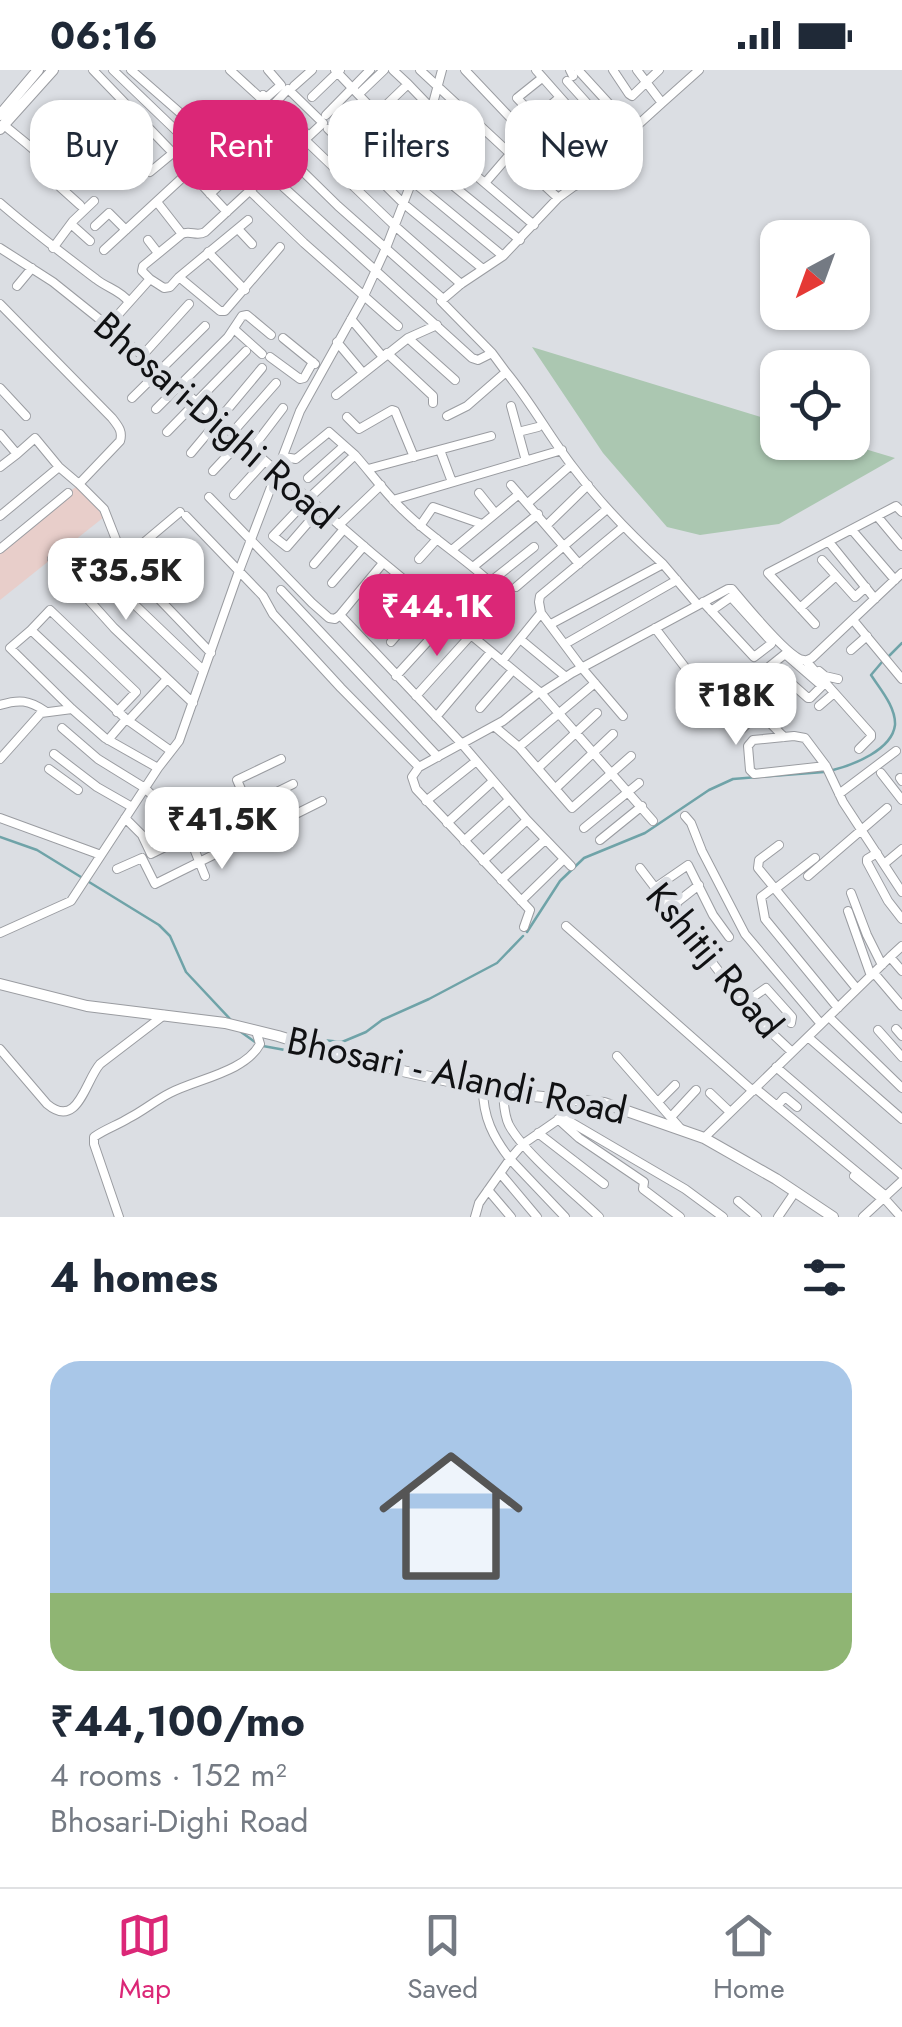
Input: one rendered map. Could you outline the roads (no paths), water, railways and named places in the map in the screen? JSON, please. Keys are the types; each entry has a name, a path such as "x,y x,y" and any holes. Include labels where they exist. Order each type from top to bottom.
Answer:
{"main road":[{"path":"1,123 47,71"},
{"name":"Bhosari - Alandi Road","path":"3,987 87,1006 225,1023 366,1063 503,1093 604,1103 704,1138 832,1217"}],"street":[{"path":"93,70 122,100"},
{"path":"113,70 187,141 192,138 227,172 229,176 210,194"},
{"path":"131,70 173,107"},
{"path":"230,70 263,100"},
{"path":"245,84 253,85 266,98 281,84 268,70"},
{"path":"294,86 312,70"},
{"path":"326,115 370,70"},
{"path":"362,91 384,70"},
{"path":"393,70 423,100"},
{"path":"420,70 505,149"},
{"path":"435,100 442,70"},
{"path":"466,70 505,112"},
{"path":"613,70 632,96 659,70"},
{"path":"637,70 662,103"},
{"path":"643,121 699,70"},
{"path":"312,97 337,71 364,100"},
{"path":"519,100 516,97 539,74 570,79 596,100"},
{"path":"551,100 570,79"},
{"path":"570,79 587,100"},
{"path":"391,100 408,84"},
{"path":"288,89 322,123 307,138 275,104 288,89"},
{"path":"1,123 30,149"},
{"path":"153,132 173,153 153,170"},
{"path":"308,139 328,160"},
{"path":"505,160 485,184 534,225"},
{"path":"308,176 442,298 443,304 522,391 588,486 754,658 770,641 731,597 711,610"},
{"path":"104,250 173,186"},
{"path":"64,190 80,205"},
{"path":"206,190 227,212"},
{"path":"287,190 475,360 492,354"},
{"path":"346,195 351,190"},
{"path":"357,190 461,284"},
{"path":"390,190 483,269"},
{"path":"0,933 70,900 182,733 300,411 364,296 409,190"},
{"path":"423,190 502,256"},
{"path":"458,190 520,240"},
{"path":"549,190 558,198"},
{"path":"442,298 502,256 569,190"},
{"path":"248,220 167,288 150,279 142,268 182,234 202,234 250,191 398,326"},
{"path":"53,248 94,201"},
{"path":"156,202 182,234"},
{"path":"0,203 53,248 129,302"},
{"path":"95,226 109,212 126,230"},
{"path":"71,224 90,241"},
{"path":"238,229 252,244"},
{"path":"148,240 158,253"},
{"path":"179,276 223,312 280,246"},
{"name":"Bhosari-Dighi Road","path":"0,248 53,282 108,326 540,693 653,821"},
{"path":"208,252 245,290"},
{"path":"17,286 32,268"},
{"path":"108,326 150,279"},
{"path":"0,304 120,428 120,441 76,481"},
{"path":"142,356 189,304"},
{"path":"156,409 242,316 247,315 270,335"},
{"path":"351,319 433,396 433,403"},
{"path":"336,395 408,338 436,325"},
{"path":"132,398 205,326"},
{"path":"234,329 300,379 313,362"},
{"path":"283,338 322,370"},
{"path":"408,338 455,380"},
{"path":"337,342 362,374"},
{"path":"167,432 246,351"},
{"path":"191,452 262,368"},
{"path":"447,416 467,406 506,372"},
{"path":"232,433 276,384"},
{"path":"0,388 26,416"},
{"path":"511,406 526,461"},
{"path":"251,450 283,408"},
{"path":"347,417 359,429 395,410 414,457"},
{"path":"469,426 483,453"},
{"path":"518,432 538,427"},
{"path":"284,457 296,459 329,432 420,526 490,582 534,547"},
{"path":"450,432 454,446"},
{"path":"0,434 17,454"},
{"path":"368,470 492,436"},
{"path":"0,467 35,438 104,509 122,555 136,576 210,653"},
{"path":"213,471 241,441"},
{"path":"308,478 344,446"},
{"path":"440,450 452,482"},
{"path":"393,500 562,450"},
{"path":"52,453 76,481"},
{"path":"320,509 287,547 273,535 355,455"},
{"path":"234,495 264,462"},
{"path":"528,504 571,465"},
{"path":"0,516 59,467"},
{"path":"511,484 579,564"},
{"path":"314,564 341,527 381,485"},
{"path":"547,525 588,486"},
{"path":"0,548 68,493"},
{"path":"479,493 495,514"},
{"path":"452,549 520,494"},
{"path":"209,498 329,618 340,615 383,562"},
{"path":"815,624 768,573 896,506 902,512"},
{"path":"420,526 433,507 482,524"},
{"path":"516,588 608,509"},
{"path":"122,555 183,514 419,767"},
{"path":"473,567 538,514"},
{"path":"877,516 902,546"},
{"path":"623,526 540,596 538,602 564,644 623,716"},
{"path":"806,661 899,577 852,530"},
{"path":"419,558 436,539"},
{"path":"829,542 875,599"},
{"path":"82,543 136,606 204,670"},
{"path":"332,582 364,546"},
{"path":"52,559 114,628 193,703"},
{"path":"822,560 855,598 866,588"},
{"path":"551,624 663,564"},
{"path":"800,608 836,576"},
{"path":"564,644 677,580"},
{"path":"374,618 408,582"},
{"path":"524,927 531,912 426,801 413,783 419,767 494,726 566,677 728,589 785,648 806,661 823,684"},
{"path":"281,590 438,757"},
{"path":"390,642 428,599"},
{"path":"146,701 50,610 10,648 108,740 158,768"},
{"path":"502,661 542,613"},
{"path":"340,615 568,862 521,901"},
{"path":"396,676 450,617"},
{"path":"853,620 900,673"},
{"path":"655,628 692,676 737,729 746,725 746,719 707,670 692,676"},
{"path":"31,630 127,720 172,751"},
{"path":"416,696 471,635"},
{"path":"851,650 866,636"},
{"path":"520,639 566,677"},
{"path":"436,717 491,652"},
{"path":"818,652 820,656 813,665 825,676 838,679"},
{"path":"823,684 808,698 782,676 775,680 766,670 785,654 823,684 871,734 859,749"},
{"path":"480,708 513,670"},
{"path":"108,740 167,679"},
{"path":"519,747 595,683"},
{"path":"118,712 136,692"},
{"path":"820,706 833,694"},
{"path":"364,710 380,695"},
{"path":"0,705 24,700 45,712"},
{"path":"0,759 45,712 72,709"},
{"path":"538,768 597,713"},
{"path":"765,718 784,736"},
{"path":"494,726 519,747 574,808 631,756"},
{"path":"62,728 98,760 145,788 172,815 187,835 205,876"},
{"path":"556,788 614,734"},
{"path":"826,766 751,773 748,746 750,741 784,736 805,738 826,766 839,794 902,891"},
{"path":"839,794 896,751"},
{"path":"54,754 84,779 132,807"},
{"path":"248,805 236,780 280,759"},
{"path":"426,801 475,762"},
{"path":"63,778 70,768"},
{"path":"49,769 77,792 84,779"},
{"path":"881,772 902,800"},
{"path":"891,786 901,779"},
{"path":"447,823 492,782"},
{"path":"584,828 639,783"},
{"path":"116,870 292,784"},
{"path":"216,793 240,842"},
{"path":"464,841 509,800"},
{"path":"125,818 137,828 156,884 322,801"},
{"path":"600,840 642,806"},
{"path":"808,876 886,808"},
{"path":"685,816 744,934 821,1024"},
{"path":"0,818 101,855"},
{"path":"482,861 527,820"},
{"path":"501,880 546,840"},
{"path":"779,844 758,863 758,868 857,989"},
{"path":"884,864 902,848"},
{"path":"876,853 867,862 902,918"},
{"path":"815,858 761,897 765,918 838,1008"},
{"path":"699,885 674,907 660,887 688,865 699,885 713,915 729,937"},
{"name":"Kshitij Road","path":"640,868 674,907 743,1004 792,1052"},
{"path":"851,893 882,965"},
{"path":"848,910 872,974 902,1006"},
{"path":"566,926 884,1198 901,1217"},
{"path":"704,1138 902,946"},
{"path":"890,957 902,971"},
{"path":"743,1004 766,988 792,1016 790,1022"},
{"path":"0,1049 46,1104 63,1112 78,1104 100,1064 164,1016"},
{"path":"829,1017 902,1088"},
{"path":"119,1217 94,1136 168,1094 244,1060 260,1044 256,1030"},
{"path":"878,1030 902,1057"},
{"path":"808,1037 902,1119"},
{"path":"617,1056 682,1129"},
{"path":"862,1084 880,1066"},
{"path":"776,1067 901,1182 863,1217"},
{"path":"658,1102 675,1085"},
{"path":"483,1089 483,1108 496,1141 565,1217"},
{"path":"671,1117 696,1090"},
{"path":"503,1093 504,1113 522,1144 599,1217"},
{"path":"710,1093 730,1112"},
{"path":"776,1106 786,1098 797,1107"},
{"path":"475,1217 488,1190 522,1144 560,1118 568,1099"},
{"path":"766,1102 884,1198"},
{"path":"560,1118 579,1138 644,1182 644,1188 680,1217"},
{"path":"560,1118 685,1189 723,1217"},
{"path":"538,1133 604,1184"},
{"path":"500,1173 537,1217"},
{"path":"488,1190 511,1217"},
{"path":"778,1217 796,1192"},
{"path":"738,1201 757,1217"}],"waterway":[{"path":"888,657 902,643"},
{"path":"833,770 870,755 892,734 893,712 871,675 882,662"},
{"path":"527,932 560,881 584,858 645,833 709,790 733,779 824,772"},
{"path":"0,837 37,850 159,925 170,936 186,972 231,1020"},
{"path":"314,1042 342,1042 366,1032 382,1020 497,963 523,936"},
{"path":"241,1032 255,1042"},
{"path":"263,1046 285,1050 296,1047"}]}
